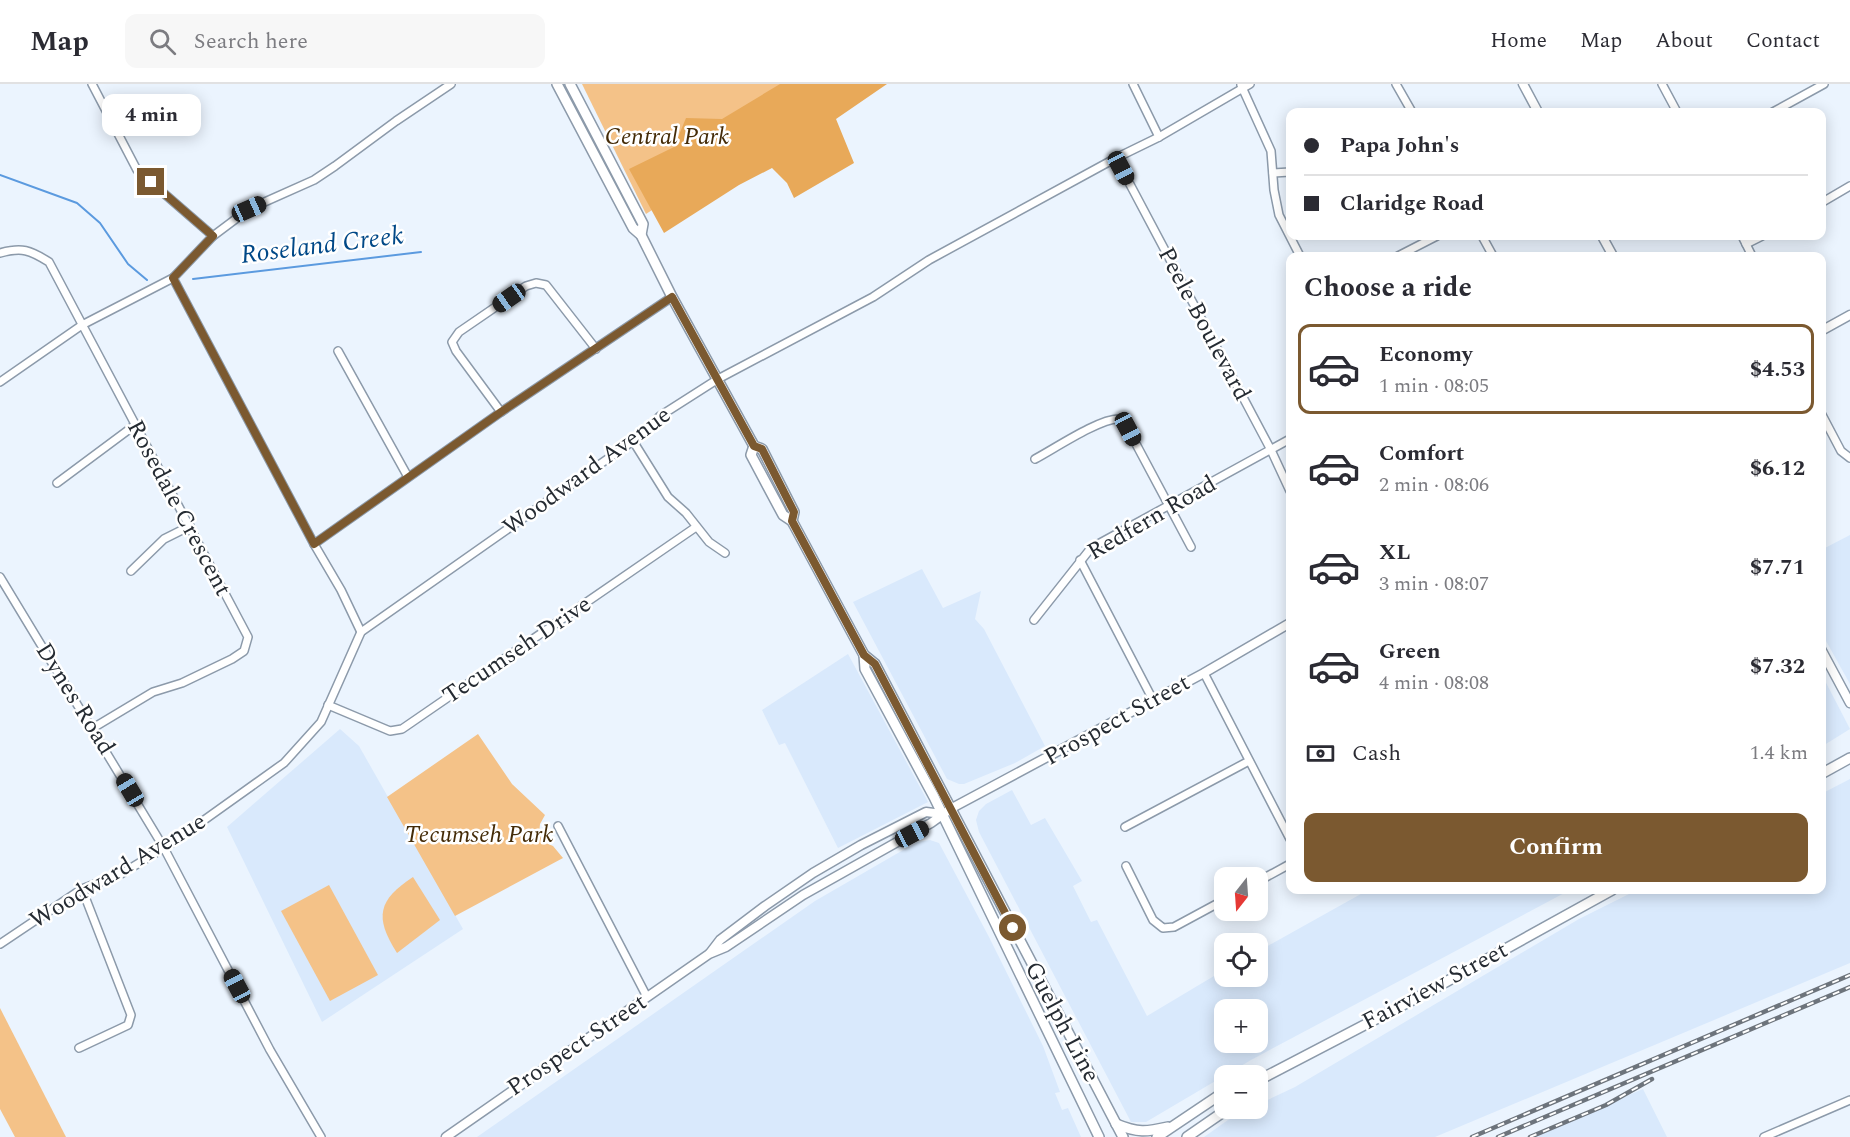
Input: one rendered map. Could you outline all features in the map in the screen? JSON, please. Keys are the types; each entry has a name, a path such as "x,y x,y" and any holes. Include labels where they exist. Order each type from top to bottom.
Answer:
{"main road":[{"name":"Guelph Line","path":"557,84 633,228 641,235 672,297 754,446 762,449 794,512 792,521 864,655 875,664 1123,1137"},
{"name":"Guelph Line","path":"570,84 643,224 641,235"},
{"name":"Guelph Line","path":"864,655 865,669 942,814 1099,1137"},
{"path":"1826,771 1850,758"},
{"name":"Fairview Street","path":"1268,1075 1422,995 1605,894"},
{"path":"1156,1137 1214,1098"},
{"path":"1187,1137 1214,1118"},
{"path":"1090,1120 1090,1137"},
{"path":"1116,1124 1132,1131 1142,1132 1171,1126"}],"street":[{"path":"92,84 138,170 213,236"},
{"path":"0,382 82,324 173,278 213,236 249,209 314,180 451,84"},
{"path":"1133,84 1159,137"},
{"path":"1395,84 1410,108"},
{"path":"1523,84 1536,108"},
{"path":"1662,84 1675,108"},
{"path":"1780,108 1824,84"},
{"path":"1245,85 1271,151 1274,189 1280,215 1286,227"},
{"name":"Woodward Avenue","path":"0,944 82,889 121,874 164,848 284,764 321,722 361,632 633,441 660,416 718,379 862,303 929,260 1159,137 1245,85"},
{"name":"Peele Boulevard","path":"1116,158 1286,482"},
{"path":"1273,173 1286,172"},
{"path":"1826,199 1850,186"},
{"path":"1406,252 1429,240"},
{"path":"1744,240 1750,252"},
{"path":"1746,244 1754,240"},
{"name":"Rosedale Crescent","path":"0,253 17,248 34,253 49,262 248,637 244,651 232,659 182,683 153,692 93,728"},
{"path":"173,278 361,632"},
{"path":"501,412 456,351 452,342 459,333 526,286 536,283 546,285 596,349"},
{"path":"314,544 501,412 672,297"},
{"path":"1826,328 1850,315"},
{"path":"338,351 408,477"},
{"path":"1035,459 1111,418 1119,419 1128,429 1191,547"},
{"path":"1826,422 1841,451 1850,458"},
{"path":"57,483 135,425"},
{"path":"633,441 668,497 686,513 709,542 725,553"},
{"name":"Redfern Road","path":"1034,620 1091,548 1286,441"},
{"path":"131,571 164,539 190,526"},
{"name":"Tecumseh Drive","path":"328,705 390,730 402,729 696,527"},
{"path":"1080,560 1153,700"},
{"name":"Dynes Road","path":"1,580 164,848 270,1050 321,1137"},
{"name":"Prospect Street","path":"446,1137 709,954 726,947 803,895 931,824 952,808 1204,673 1286,624"},
{"path":"1826,658 1850,703"},
{"path":"1204,673 1286,831"},
{"path":"1125,827 1249,761"},
{"name":"Prospect Street","path":"709,954 720,940 813,873 861,845 926,812 942,814"},
{"path":"558,826 647,997"},
{"path":"1126,866 1153,920 1163,928 1174,927 1214,905"},
{"path":"1268,876 1286,866"},
{"path":"80,1048 128,1025 131,1015 82,889"},
{"path":"1764,1137 1850,1100"}],"shaded area":[{"path":"780,84 887,84 836,119 854,163 794,198 787,183 772,168 739,185 664,233 629,169 674,147 686,118 722,119"},
{"path":"1850,535 1850,684 1826,641 1826,547"},
{"path":"922,569 943,608 981,591 975,619 984,629 1045,746 1015,763 964,784 947,779 853,602"},
{"path":"848,654 928,802 838,848 785,743 779,745 762,710"},
{"path":"1826,683 1850,729 1826,744"},
{"path":"340,729 359,746 463,929 322,1022 227,827"},
{"path":"1850,779 1850,963 1435,1137 1204,1137 1230,1119 1268,1119 1268,1100 1295,1087 1579,919 1629,894 1826,894 1826,791"},
{"path":"1012,790 1031,825 1045,818 1082,881 1073,886 1091,922 1097,920 1147,1016 1214,976 1214,987 1268,987 1268,946 1361,894 1562,894 1268,1051 1268,999 1214,999 1214,1053 1264,1053 1243,1065 1214,1065 1214,1082 1146,1122 1131,1122 979,832 976,820 979,811 986,804"},
{"path":"930,840 939,843 989,937 1043,1046 1060,1092 1055,1093 1062,1110 1068,1108 1081,1137 477,1137 815,901 917,842"},
{"path":"1643,1089 1667,1137 1531,1137"}],"green space":[{"name":"Central Park","path":"582,84 843,84 646,214"},
{"name":"Tecumseh Park","path":"478,734 512,784 545,815 540,824 539,834 544,842 553,846 563,858 455,916 387,797"},
{"path":"413,877 440,920 397,953 385,929 383,910 392,894"},
{"path":"329,885 378,975 330,1001 281,911"},
{"path":"0,1008 66,1137 15,1137 0,1109"}],"waterway":[{"name":"Roseland Creek","path":"0,175 77,203 100,223 128,264 147,280"},
{"name":"Roseland Creek","path":"193,279 421,252"}],"railway":[{"path":"1472,1137 1850,975"},
{"path":"1498,1137 1850,987"},
{"path":"1530,1137 1606,1105 1652,1079"}],"route":[{"path":"151,182 213,236 173,278 314,544 501,412 672,297 754,446 762,449 794,512 792,521 864,655 875,664 1013,928"}]}
